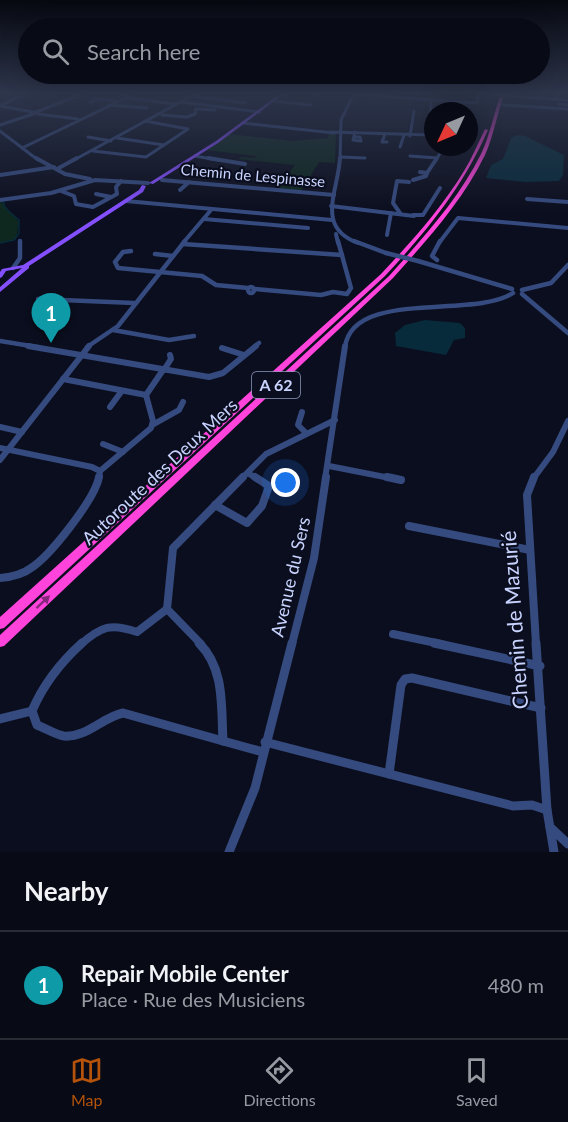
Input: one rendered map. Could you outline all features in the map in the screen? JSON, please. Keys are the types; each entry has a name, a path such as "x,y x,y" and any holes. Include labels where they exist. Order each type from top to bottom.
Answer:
{"highway":[{"name":"Autoroute des Deux Mers","path":"0,624 390,267 426,228 466,173 478,151 483,133"},
{"name":"Autoroute des Deux Mers","path":"0,642 391,277 446,213 472,174 491,133"}],"main road":[{"path":"4,277 196,157 229,133"},
{"path":"148,185 162,180 167,175"},
{"path":"2,288 4,270 17,270"}],"street":[{"path":"2,133 22,148 71,177 132,181 148,185"},
{"path":"22,148 53,133"},
{"path":"0,175 56,168 126,133"},
{"path":"92,151 141,158 181,133"},
{"path":"334,195 341,133"},
{"path":"346,133 424,135"},
{"path":"385,134 382,142 387,142"},
{"path":"400,147 404,135"},
{"path":"88,137 111,141"},
{"path":"117,138 164,145"},
{"path":"399,213 398,207 393,203 397,181 411,183 413,178 426,176 437,158 410,156"},
{"path":"196,157 245,164"},
{"path":"339,157 365,158"},
{"path":"420,172 427,173"},
{"path":"0,200 60,190 93,180"},
{"name":"Chemin de Lespinasse","path":"162,180 334,195 331,206 332,220"},
{"path":"60,190 74,196 76,204 96,206 117,193 116,187 121,181"},
{"path":"180,190 189,182"},
{"path":"331,206 414,216 423,215 440,188"},
{"path":"96,194 111,197"},
{"path":"527,199 568,202"},
{"path":"126,201 332,220 345,238"},
{"path":"0,460 82,354 94,340 113,330 211,210"},
{"path":"387,235 391,213"},
{"path":"437,260 432,256 432,252 460,218 568,228"},
{"path":"204,219 308,228"},
{"path":"131,251 123,252 115,262 118,268 202,276 216,285 248,288 250,292 255,289 321,295 333,292 347,294 351,288 336,237 513,291 522,292 550,283 568,266"},
{"path":"17,270 20,241"},
{"path":"183,244 342,255"},
{"path":"155,254 172,256"},
{"name":"Avenue du Sers","path":"229,852 255,788 314,558 333,441 344,343 350,331 360,323 385,312 492,303 513,291"},
{"path":"522,292 568,333"},
{"path":"38,299 74,302 99,299 134,303"},
{"path":"113,330 169,340 194,336"},
{"path":"0,341 202,377 217,376 259,343"},
{"path":"222,348 244,355"},
{"path":"146,395 171,359 170,355"},
{"path":"63,379 99,384 121,392 146,395"},
{"path":"110,407 121,392"},
{"path":"146,395 154,424"},
{"path":"0,578 12,579 24,575 46,556 98,482 100,471 154,424 178,410 183,402"},
{"path":"302,412 298,425 306,433"},
{"path":"223,741 219,677 211,656 167,609 170,559 173,548 266,454 335,420"},
{"name":"Chemin de Mazurié","path":"554,852 547,810 540,666 527,506 529,488 553,452 568,421"},
{"path":"0,427 22,432"},
{"path":"315,429 327,431 333,441"},
{"path":"103,444 123,452"},
{"path":"0,448 100,471"},
{"path":"329,466 401,480"},
{"path":"215,505 247,523 262,506 269,486 248,473"},
{"path":"409,526 530,550"},
{"path":"167,609 137,632 111,625 92,633 42,689 32,711 37,724 64,736 82,734 114,715 123,713 223,741 264,747 389,774 513,806 532,806 547,810"},
{"path":"393,634 540,666"},
{"path":"389,774 401,685 405,679 412,678 541,708"},
{"path":"0,719 32,711"},
{"path":"549,827 568,844"}],"green space":[{"path":"229,134 293,141 328,138 329,134 336,134 335,163 319,162 301,191 277,189 295,165 238,159 257,156 207,150"},
{"path":"0,200 19,222 16,239 0,243"}],"water":[{"path":"517,135 525,136 564,155 563,175 559,181 526,182 486,178 491,165 503,159 511,138"},
{"path":"425,320 460,323 465,328 465,338 454,340 446,355 396,346 395,333 405,325"}],"waterway":[{"path":"0,243 14,240 19,233 19,220 5,208 3,200"}],"place":[{"name":"Repair Mobile Center","path":"51,343"}]}
